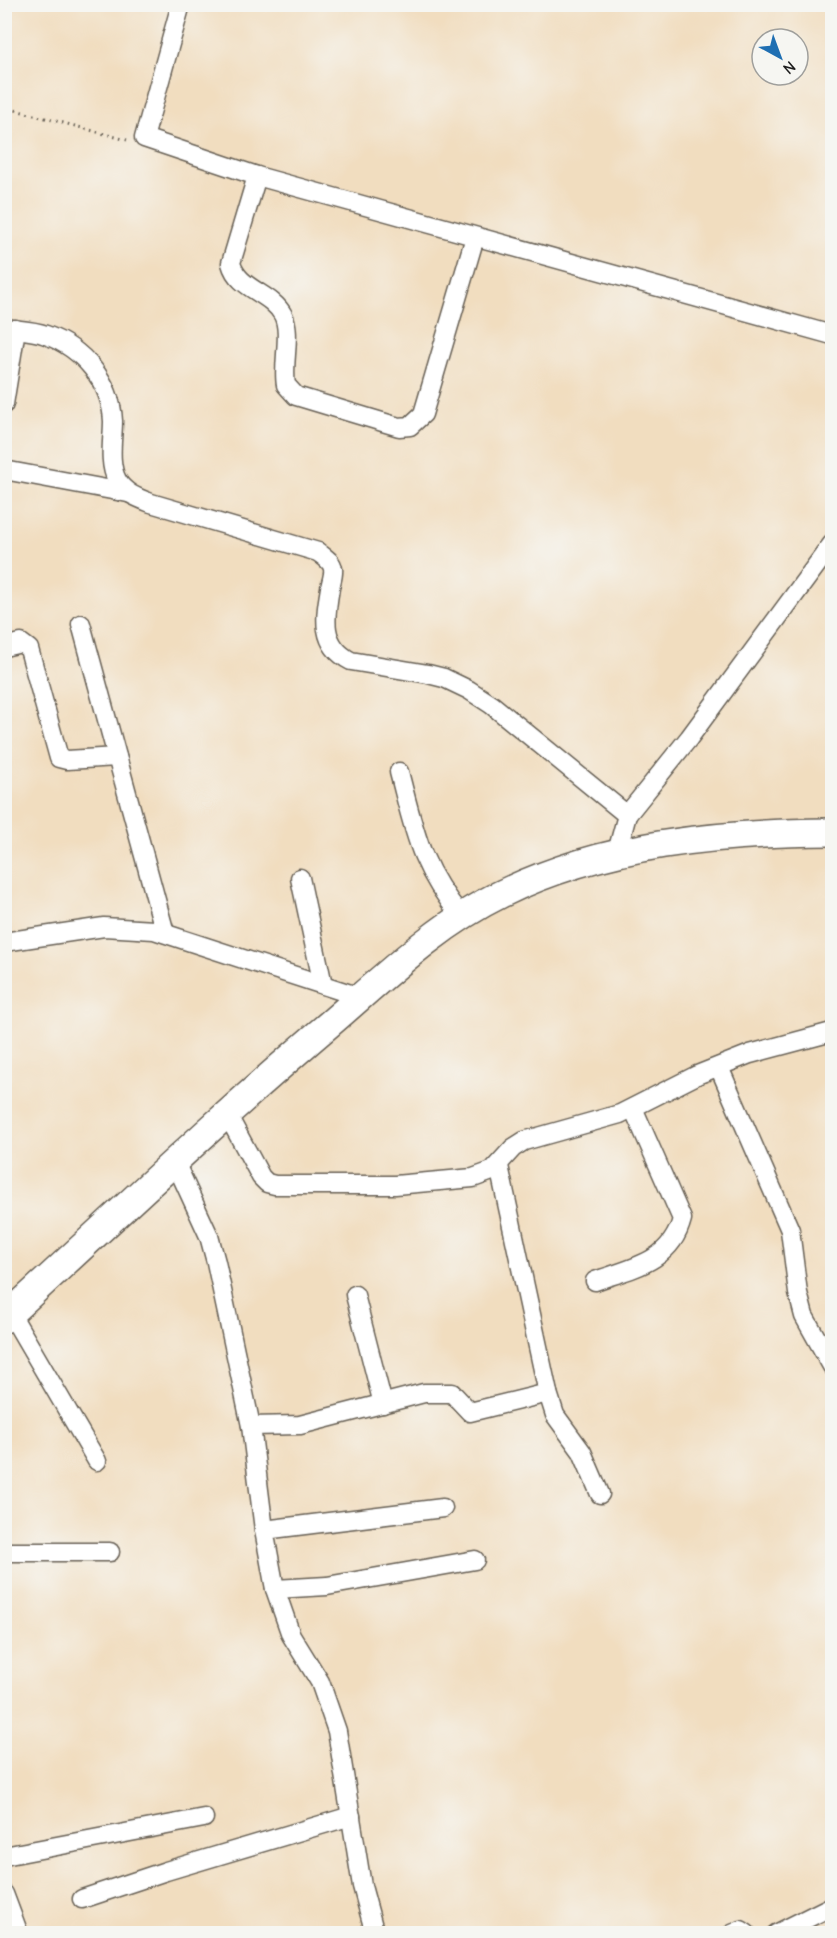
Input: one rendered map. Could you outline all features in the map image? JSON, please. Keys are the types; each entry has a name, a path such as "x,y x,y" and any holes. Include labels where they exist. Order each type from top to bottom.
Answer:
{"highway":[{"path":"8,1316 227,1114 360,997 462,917 501,894 540,877 617,852 724,835 832,832"}],"street":[{"path":"180,4 144,138 257,176 832,335"},
{"path":"257,176 231,263 239,279 283,314 286,325 286,385 296,396 399,427 410,426 423,414 475,237"},
{"path":"4,404 10,329 44,334 68,345 85,359 99,378 108,396 113,419 114,469 117,481 128,493"},
{"path":"4,470 128,493 151,503 318,552 329,560 334,570 325,622 327,636 339,655 351,661 444,678 469,690 492,705 627,815"},
{"path":"617,852 627,815 689,738 832,544"},
{"path":"81,624 165,933"},
{"path":"4,647 21,643 29,649 59,758 117,757"},
{"path":"399,772 419,850 441,892 462,917"},
{"path":"300,878 323,985"},
{"path":"4,942 104,927 127,926 165,933 360,997"},
{"path":"227,1114 261,1177 267,1183 275,1185 417,1183 473,1178 499,1166 513,1148 524,1141 590,1124 633,1108 750,1054 832,1032"},
{"path":"719,1067 788,1224 804,1316 832,1366"},
{"path":"595,1281 656,1259 681,1225 682,1219 633,1108"},
{"path":"175,1162 209,1236 251,1426 264,1530 275,1589 291,1635 320,1682 333,1720 362,1886 375,1934"},
{"path":"499,1166 548,1393 555,1415 578,1445 600,1494"},
{"path":"355,1296 383,1404"},
{"path":"8,1316 97,1461"},
{"path":"251,1426 300,1425 424,1393 452,1393 470,1412 548,1393"},
{"path":"264,1530 443,1508"},
{"path":"4,1552 110,1552"},
{"path":"275,1589 327,1586 475,1560"},
{"path":"82,1899 166,1871 351,1816"},
{"path":"4,1856 204,1818"},
{"path":"4,1894 17,1933"},
{"path":"776,1934 832,1906"},
{"path":"732,1934 741,1930 747,1934"}],"path":[{"path":"4,107 128,140 144,138"}]}
